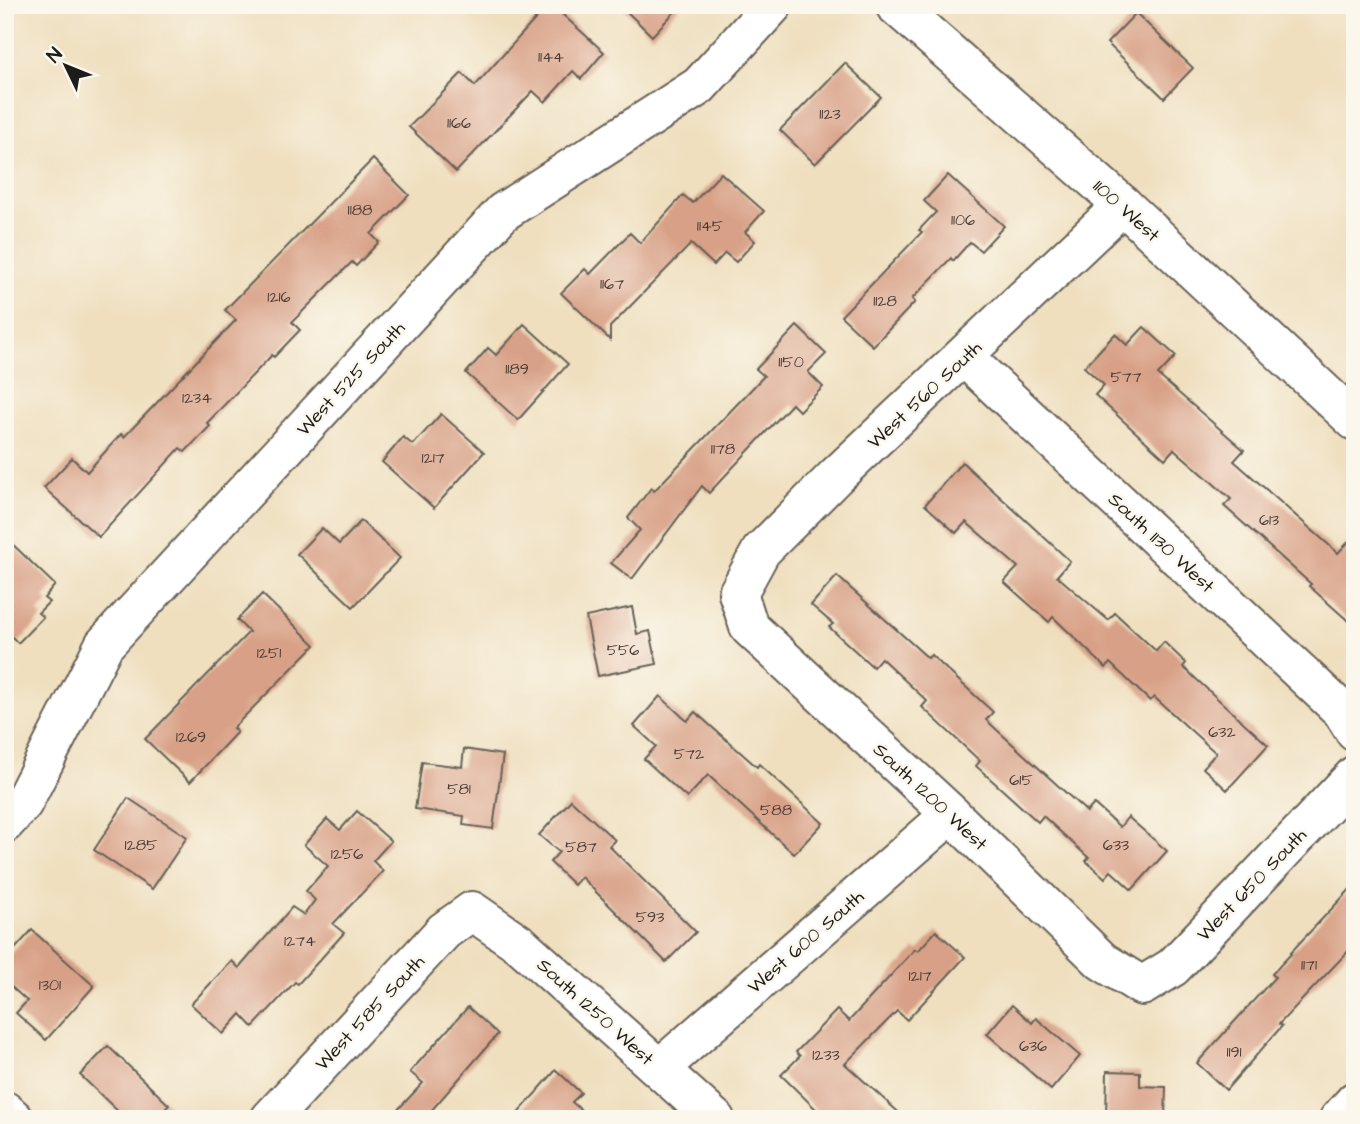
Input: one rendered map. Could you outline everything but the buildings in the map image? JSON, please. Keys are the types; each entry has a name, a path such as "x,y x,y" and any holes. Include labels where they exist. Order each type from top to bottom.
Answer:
{"street":[{"name":"West 525 South","path":"5,823 23,803 104,645 503,212 699,86 773,5"},
{"name":"1100 West","path":"895,5 1123,205 1355,421"},
{"name":"West 560 South","path":"738,593 761,551 837,475 1123,205"},
{"name":"South 1130 West","path":"964,357 1342,711 1355,732"},
{"name":"South 1200 West","path":"738,593 749,627 951,814 1102,961 1142,986"},
{"name":"West 650 South","path":"1142,986 1173,967 1355,775"},
{"name":"West 600 South","path":"660,1068 951,814"},
{"name":"South 1250 West","path":"472,911 520,944 715,1119"},
{"name":"West 585 South","path":"270,1119 444,931 472,911"},
{"path":"5,1111 14,1119"}]}
